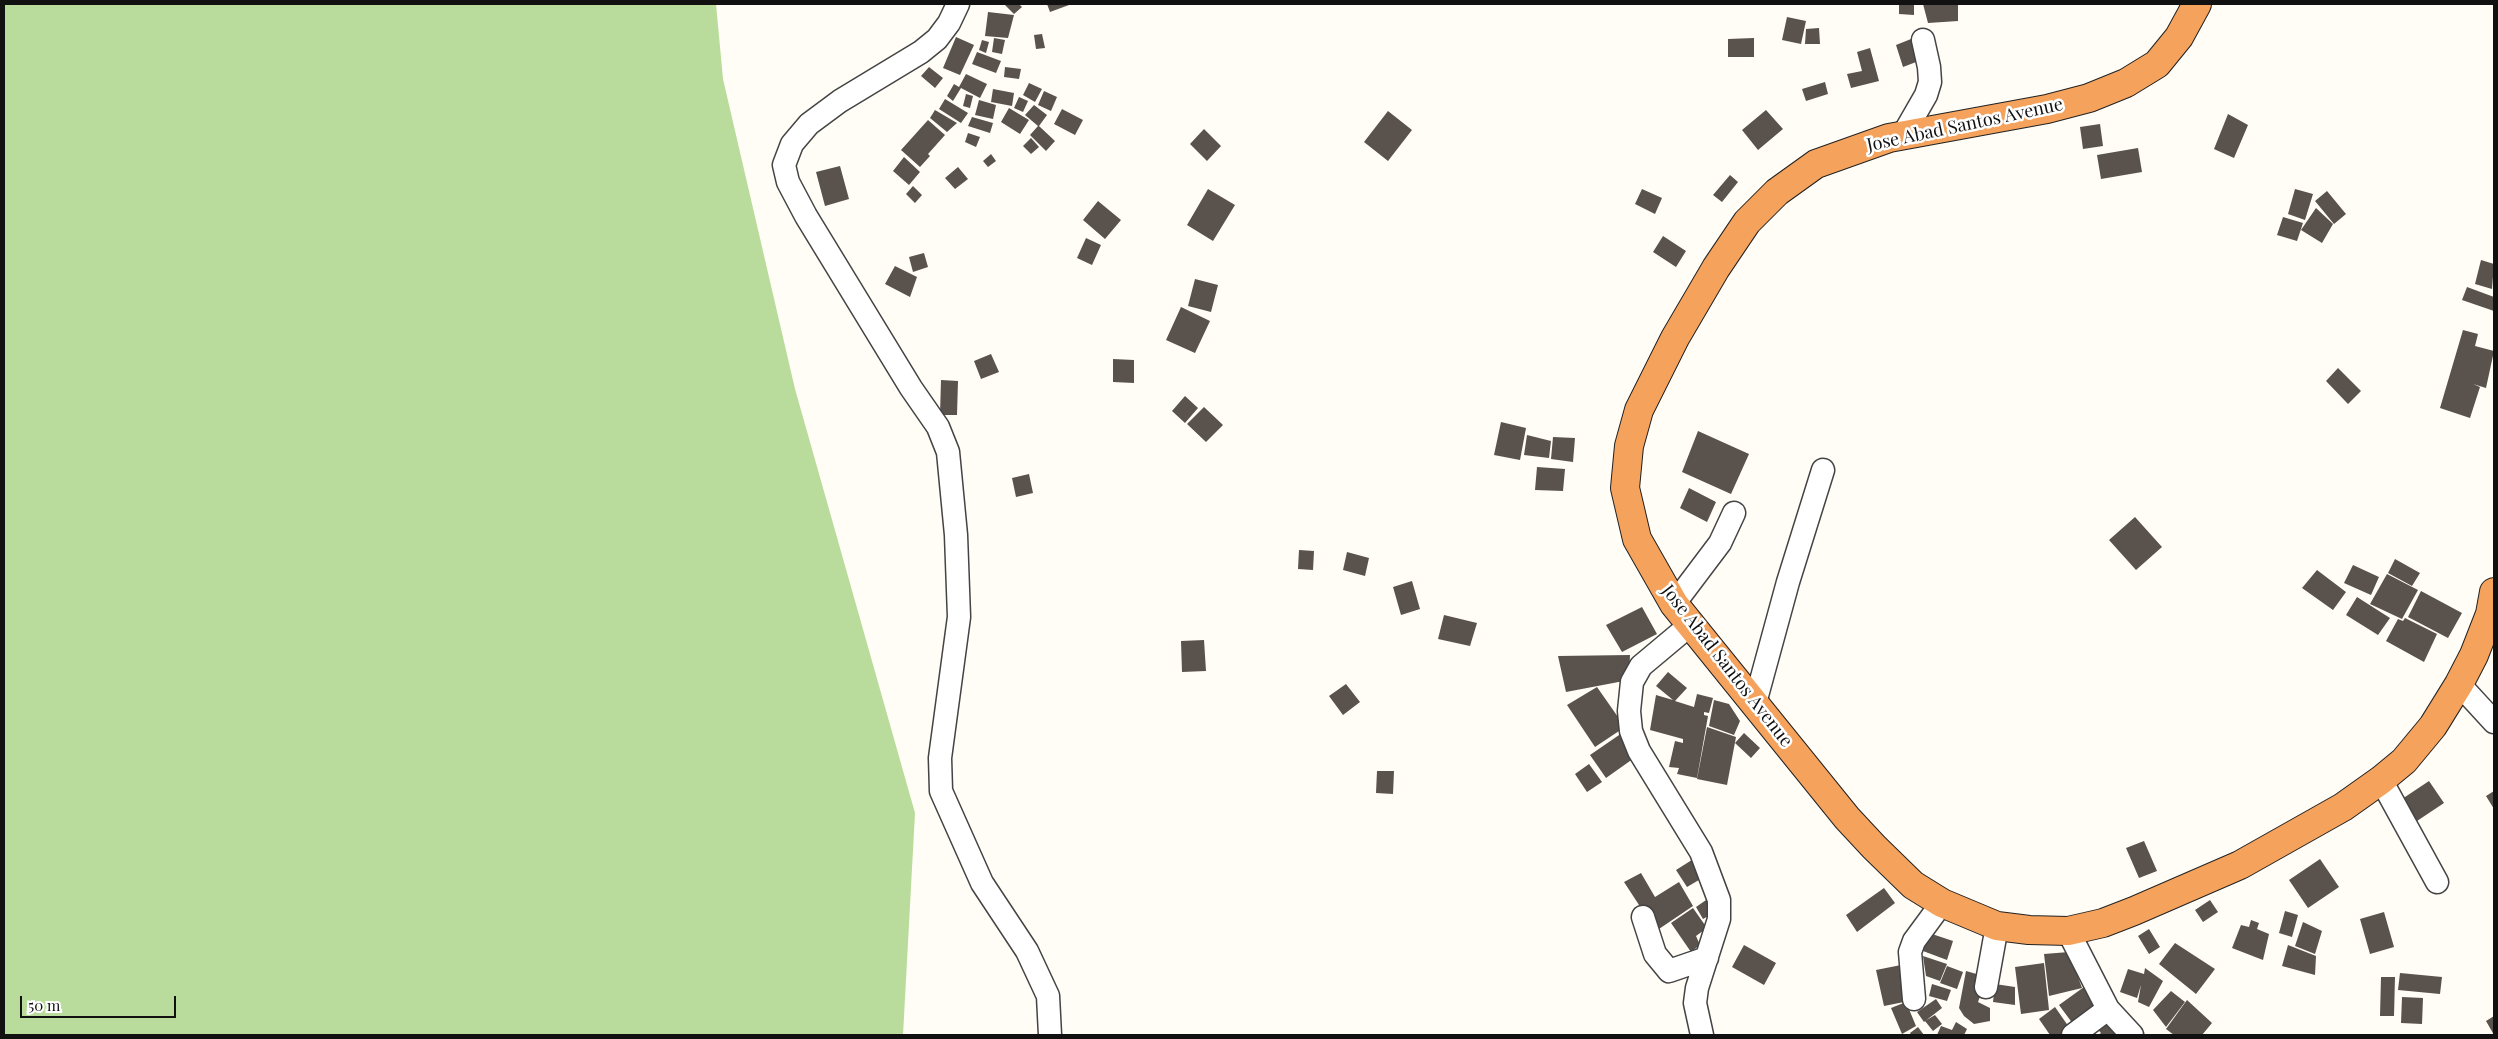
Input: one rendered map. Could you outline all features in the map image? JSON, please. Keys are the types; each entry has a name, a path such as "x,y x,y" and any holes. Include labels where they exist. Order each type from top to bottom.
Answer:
{"highway":[{"name":"Jose Abad Santos Avenue","path":"2197,4 2179,37 2157,64 2126,83 2089,98 2047,109 1903,135 1848,151 1816,164 1777,192 1746,222 1716,268 1675,338 1639,410 1629,446 1625,488 1636,540 1674,604 1690,625 1869,841 1913,885 1942,903 1997,926 2068,931 2104,923 2240,865 2343,807 2381,780 2404,761 2433,726 2459,684 2474,655 2490,614 2494,592"}],"street":[{"path":"958,4 937,39 920,52 840,101 808,124 792,144 784,165 788,182 806,216 911,388 938,427 948,452 956,535 958,618 941,749 941,790 982,883 1027,951 1048,996 1050,1035"},
{"path":"1903,135 1926,95 1930,82 1924,40"},
{"path":"1755,703 1788,582 1823,470"},
{"path":"1674,604 1720,543 1734,513"},
{"path":"1690,625 1641,666 1632,682 1629,711 1631,731 1639,751 1701,852 1719,900 1719,919 1697,988 1695,1003 1702,1035"},
{"path":"2459,684 2494,722"},
{"path":"2381,780 2436,882"},
{"path":"1914,999 1910,952 1914,940 1942,903"},
{"path":"1643,917 1656,954 1669,970 1707,958"},
{"path":"1986,987 1997,926"},
{"path":"2068,931 2108,1009 2132,1035"},
{"path":"2073,1035 2108,1009"}],"green space":[{"path":"4,4 716,4 723,79 795,389 915,813 903,1035 4,1035"}],"building":[{"path":"1019,4 1022,7 1014,14 1005,5"},
{"path":"1047,4 1068,4 1069,5 1050,12"},
{"path":"1899,4 1914,4 1914,15 1899,14"},
{"path":"1923,4 1958,4 1958,21 1928,23"},
{"path":"988,12 1014,15 1008,38 985,36"},
{"path":"1787,17 1806,21 1801,44 1782,40"},
{"path":"1819,28 1820,44 1805,44 1806,29"},
{"path":"1042,34 1045,48 1036,49 1034,35"},
{"path":"956,37 974,45 960,75 943,68"},
{"path":"1916,37 1924,59 1903,67 1896,45"},
{"path":"994,38 1005,40 1002,54 992,52"},
{"path":"1754,38 1754,57 1728,57 1728,39"},
{"path":"982,40 989,42 986,53 979,50"},
{"path":"1870,48 1879,81 1851,88 1847,74 1862,71 1857,52"},
{"path":"977,52 1001,61 996,73 972,64"},
{"path":"929,67 943,78 935,88 921,76"},
{"path":"1005,67 1021,69 1019,79 1004,77"},
{"path":"966,74 987,84 980,98 961,88 953,101 947,96 954,84 959,87"},
{"path":"1825,82 1828,94 1806,101 1802,89"},
{"path":"1029,83 1042,89 1035,102 1023,95"},
{"path":"993,89 1014,93 1012,106 991,102"},
{"path":"1044,91 1057,97 1051,111 1038,105"},
{"path":"966,94 973,96 970,108 963,106"},
{"path":"1019,97 1028,101 1023,112 1014,108"},
{"path":"945,99 968,113 961,123 939,109"},
{"path":"979,100 996,105 993,119 975,115"},
{"path":"1034,105 1047,115 1039,126 1055,141 1046,151 1030,135 1038,126 1025,115"},
{"path":"1009,108 1029,120 1020,134 1001,122"},
{"path":"1062,109 1083,120 1075,135 1054,124"},
{"path":"935,110 957,123 947,132 930,118"},
{"path":"1766,110 1783,129 1758,150 1742,130"},
{"path":"1388,111 1412,130 1388,161 1364,142"},
{"path":"2228,114 2248,125 2234,158 2214,149"},
{"path":"972,117 993,123 990,133 968,126"},
{"path":"928,120 945,135 928,154 930,156 920,167 901,150"},
{"path":"2100,124 2103,146 2083,149 2080,127"},
{"path":"1204,129 1221,146 1207,161 1190,144"},
{"path":"968,133 980,137 976,147 965,142"},
{"path":"1031,138 1039,147 1031,154 1023,146"},
{"path":"2138,148 2142,172 2101,179 2097,155"},
{"path":"991,154 996,161 988,167 983,161"},
{"path":"904,157 920,172 909,185 893,171"},
{"path":"840,166 849,199 825,206 816,172"},
{"path":"958,167 968,179 955,189 945,178"},
{"path":"1730,175 1738,182 1722,202 1713,195"},
{"path":"913,186 922,195 915,203 906,194"},
{"path":"1208,189 1235,205 1213,241 1187,225"},
{"path":"1642,189 1662,198 1655,214 1635,204"},
{"path":"2295,189 2313,194 2305,220 2288,214"},
{"path":"2327,191 2346,214 2334,224 2315,201"},
{"path":"1098,201 1121,220 1105,239 1083,220"},
{"path":"2316,208 2333,224 2322,243 2301,230"},
{"path":"2283,217 2303,223 2297,241 2277,235"},
{"path":"1663,236 1686,251 1676,267 1653,252"},
{"path":"1086,238 1101,245 1092,265 1077,258"},
{"path":"924,253 928,267 913,272 909,257"},
{"path":"2481,260 2494,264 2492,289 2475,284"},
{"path":"895,266 917,277 910,297 885,284"},
{"path":"1195,279 1218,285 1211,312 1188,306"},
{"path":"2467,287 2494,297 2494,311 2462,300"},
{"path":"1181,307 1210,321 1195,353 1166,340"},
{"path":"2463,330 2478,334 2475,346 2494,351 2486,388 2473,384 2480,387 2470,418 2440,408"},
{"path":"991,354 999,372 981,379 974,361"},
{"path":"1113,359 1134,360 1134,383 1113,382"},
{"path":"2338,368 2361,391 2348,404 2326,381"},
{"path":"941,380 958,381 957,415 940,415"},
{"path":"1185,396 1198,408 1185,423 1172,411"},
{"path":"1204,407 1223,425 1206,442 1187,424"},
{"path":"1501,422 1526,428 1520,460 1494,455"},
{"path":"1698,431 1749,454 1731,494 1682,472"},
{"path":"1527,435 1551,441 1549,458 1524,455"},
{"path":"1553,437 1575,438 1573,462 1551,459"},
{"path":"1537,467 1565,469 1563,491 1535,490"},
{"path":"1029,474 1033,493 1016,497 1012,478"},
{"path":"1689,488 1716,502 1707,522 1680,508"},
{"path":"2135,517 2162,547 2136,570 2109,540"},
{"path":"1299,550 1314,551 1313,570 1298,569"},
{"path":"1347,552 1369,558 1365,576 1343,570"},
{"path":"2395,559 2420,573 2412,586 2388,573"},
{"path":"2353,565 2379,577 2371,595 2344,583"},
{"path":"2317,570 2346,592 2333,610 2302,588"},
{"path":"2387,574 2418,590 2402,619 2370,604"},
{"path":"1412,581 1420,609 1401,615 1393,587"},
{"path":"2421,591 2462,613 2448,638 2408,617"},
{"path":"2357,597 2390,618 2378,635 2346,615"},
{"path":"1642,607 1657,634 1622,652 1606,625"},
{"path":"1444,615 1477,623 1470,646 1438,639"},
{"path":"2405,618 2437,634 2424,662 2386,641 2398,619 2403,621"},
{"path":"1204,640 1206,671 1182,672 1181,641"},
{"path":"1630,655 1629,680 1566,692 1558,656"},
{"path":"1668,672 1687,688 1675,701 1694,707 1697,694 1713,698 1709,713 1704,712 1704,715 1708,716 1697,778 1677,774 1679,768 1669,767 1675,741 1683,743 1683,739 1650,730 1656,695 1673,700 1656,686"},
{"path":"1346,684 1360,702 1343,715 1329,696"},
{"path":"1597,687 1625,727 1595,747 1567,705"},
{"path":"1714,700 1729,704 1740,721 1734,735 1709,726"},
{"path":"1707,727 1736,737 1727,785 1697,779"},
{"path":"1622,733 1637,756 1606,778 1590,755"},
{"path":"1744,733 1760,748 1751,758 1735,743"},
{"path":"1589,764 1602,782 1587,792 1575,774"},
{"path":"1377,771 1394,771 1393,794 1376,793"},
{"path":"2429,781 2444,803 2417,821 2402,799"},
{"path":"2494,791 2494,809 2486,796"},
{"path":"2144,841 2157,871 2139,878 2126,848"},
{"path":"1695,858 1704,877 1687,887 1676,870"},
{"path":"2320,859 2339,887 2308,908 2289,880"},
{"path":"1641,873 1655,897 1679,882 1693,906 1656,931 1624,882"},
{"path":"1884,888 1895,903 1857,932 1846,915"},
{"path":"1709,898 1712,914 1703,919 1696,907"},
{"path":"2210,900 2218,912 2203,922 2195,910"},
{"path":"1693,908 1707,928 1696,936 1700,945 1691,952 1671,923"},
{"path":"2285,911 2298,915 2292,937 2279,933"},
{"path":"2384,912 2394,947 2370,954 2360,919"},
{"path":"2251,920 2259,923 2257,929 2269,934 2263,960 2232,948 2241,925 2249,927"},
{"path":"2303,922 2322,931 2315,954 2295,946"},
{"path":"2149,929 2160,947 2149,954 2138,936"},
{"path":"1929,933 1953,941 1947,960 1923,951"},
{"path":"2175,943 2215,969 2196,994 2159,964"},
{"path":"1744,945 1776,963 1764,985 1732,967"},
{"path":"2288,945 2316,956 2315,975 2282,966"},
{"path":"2069,952 2082,988 2049,996 2044,954"},
{"path":"1923,956 1947,964 1940,981 1926,976"},
{"path":"2044,963 2049,1010 2021,1014 2015,967"},
{"path":"1906,964 1914,1000 1884,1006 1876,970"},
{"path":"1947,966 1963,972 1957,989 1940,983"},
{"path":"2145,968 2163,981 2149,1007 2138,1002 2141,985 2137,998 2120,992 2128,969 2144,974"},
{"path":"1966,971 1987,977 1978,1002 1990,1008 1990,1021 1974,1024 1964,1016 1959,1008"},
{"path":"2400,973 2442,977 2440,994 2398,990"},
{"path":"2381,977 2395,977 2394,1016 2380,1016"},
{"path":"1932,984 1951,990 1947,1001 1929,996"},
{"path":"1995,984 2015,987 2015,1005 1993,1002"},
{"path":"2084,987 2098,1005 2073,1024 2059,1005"},
{"path":"2171,991 2185,1002 2166,1027 2153,1010"},
{"path":"2402,997 2423,998 2422,1024 2401,1023"},
{"path":"1936,999 1942,1008 1924,1022 1917,1012"},
{"path":"2187,1000 2212,1023 2202,1035 2174,1035 2166,1029"},
{"path":"1906,1002 1916,1026 1902,1034 1891,1008"},
{"path":"2055,1007 2071,1030 2063,1035 2050,1035 2039,1019"},
{"path":"1935,1015 1942,1024 1933,1031 1925,1021"},
{"path":"2494,1016 2494,1035 2486,1021"},
{"path":"2105,1017 2122,1035 2098,1035 2101,1033 2094,1025"},
{"path":"1956,1022 1967,1029 1964,1035 1937,1035 1941,1026 1952,1030"},
{"path":"1918,1027 1924,1035 1911,1035 1910,1033"}]}
